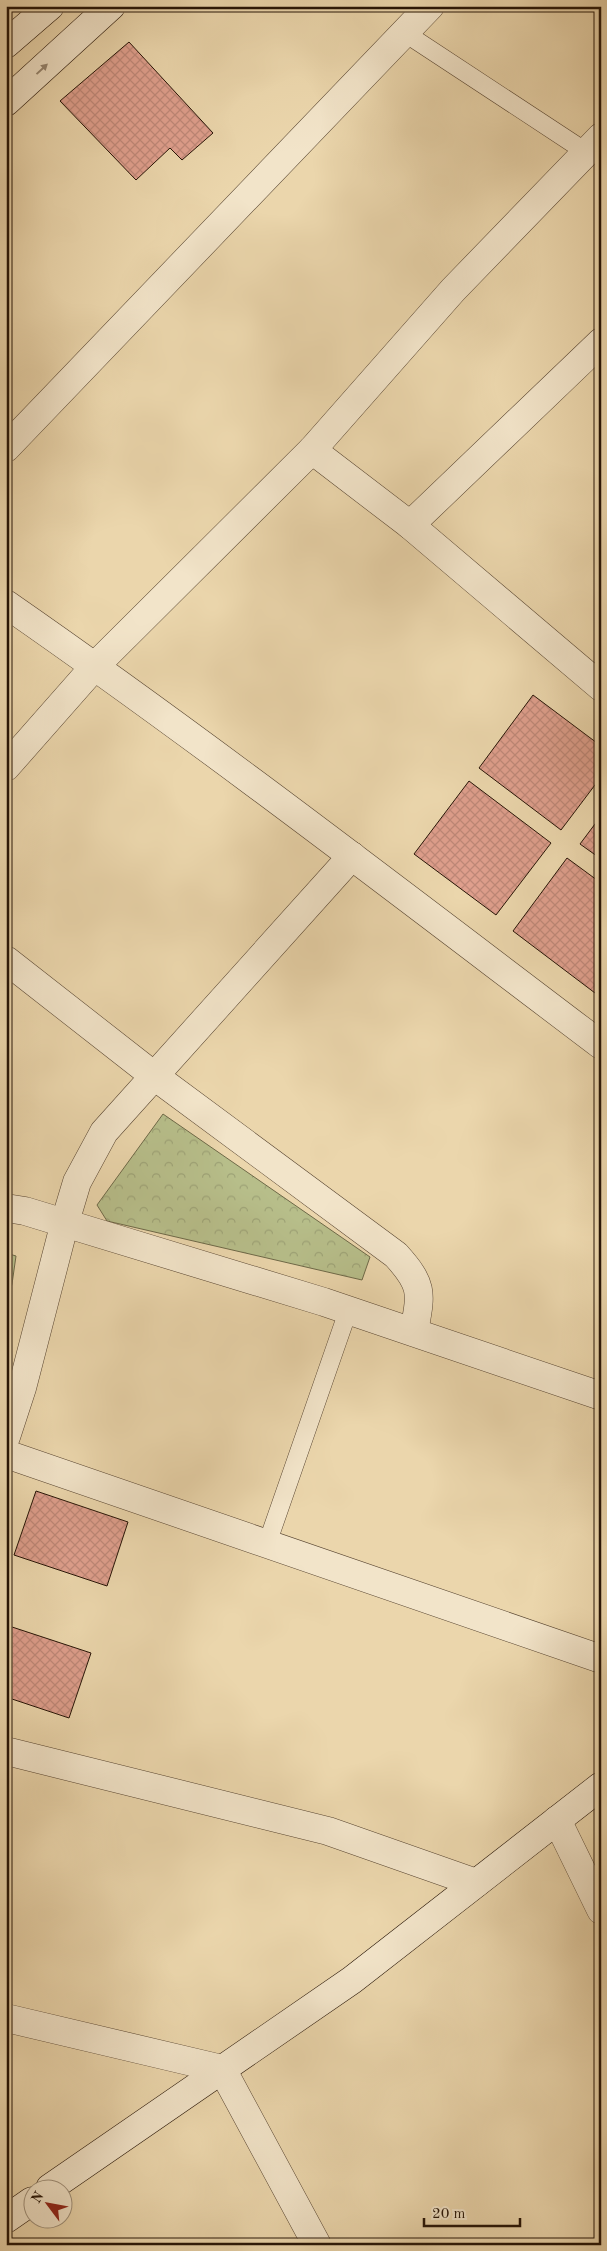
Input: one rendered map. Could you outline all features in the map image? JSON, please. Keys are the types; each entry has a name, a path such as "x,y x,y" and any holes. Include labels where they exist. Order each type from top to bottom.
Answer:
{"street":[{"path":"6,102 111,6"},
{"path":"6,448 430,6"},
{"path":"6,44 43,8"},
{"path":"6,767 96,666 312,450 453,290 594,145"},
{"path":"410,525 601,342"},
{"path":"312,450 410,525 601,687"},
{"path":"6,604 96,666 352,856 601,1045"},
{"path":"6,1437 22,1388 65,1222 78,1182 104,1132 153,1075 352,856"},
{"path":"6,960 153,1075 396,1255 413,1274 419,1290 414,1332"},
{"path":"6,1208 25,1210 65,1222 348,1311 601,1396"},
{"path":"6,1454 601,1659"},
{"path":"6,1751 328,1832 476,1883"},
{"path":"64,2178 352,1980 601,1786"},
{"path":"557,1820 601,1910"},
{"path":"6,2018 222,2069 317,2245"},
{"path":"6,2219 22,2208"}],"lane":[{"path":"405,33 594,145"},
{"path":"267,1544 348,1311"}],"green space":[{"path":"163,1114 370,1257 362,1280 107,1221 97,1205"},
{"path":"6,1253 16,1256 6,1307"}],"building":[{"path":"129,42 213,133 182,160 170,148 136,180 60,101"},
{"path":"533,695 601,746 601,777 561,830 479,768"},
{"path":"469,781 551,843 496,915 414,854"},
{"path":"601,816 601,859 580,844"},
{"path":"567,858 601,883 601,986 595,993 513,931"},
{"path":"36,1491 128,1522 107,1586 14,1555"},
{"path":"6,1625 91,1653 69,1718 6,1697"}]}
